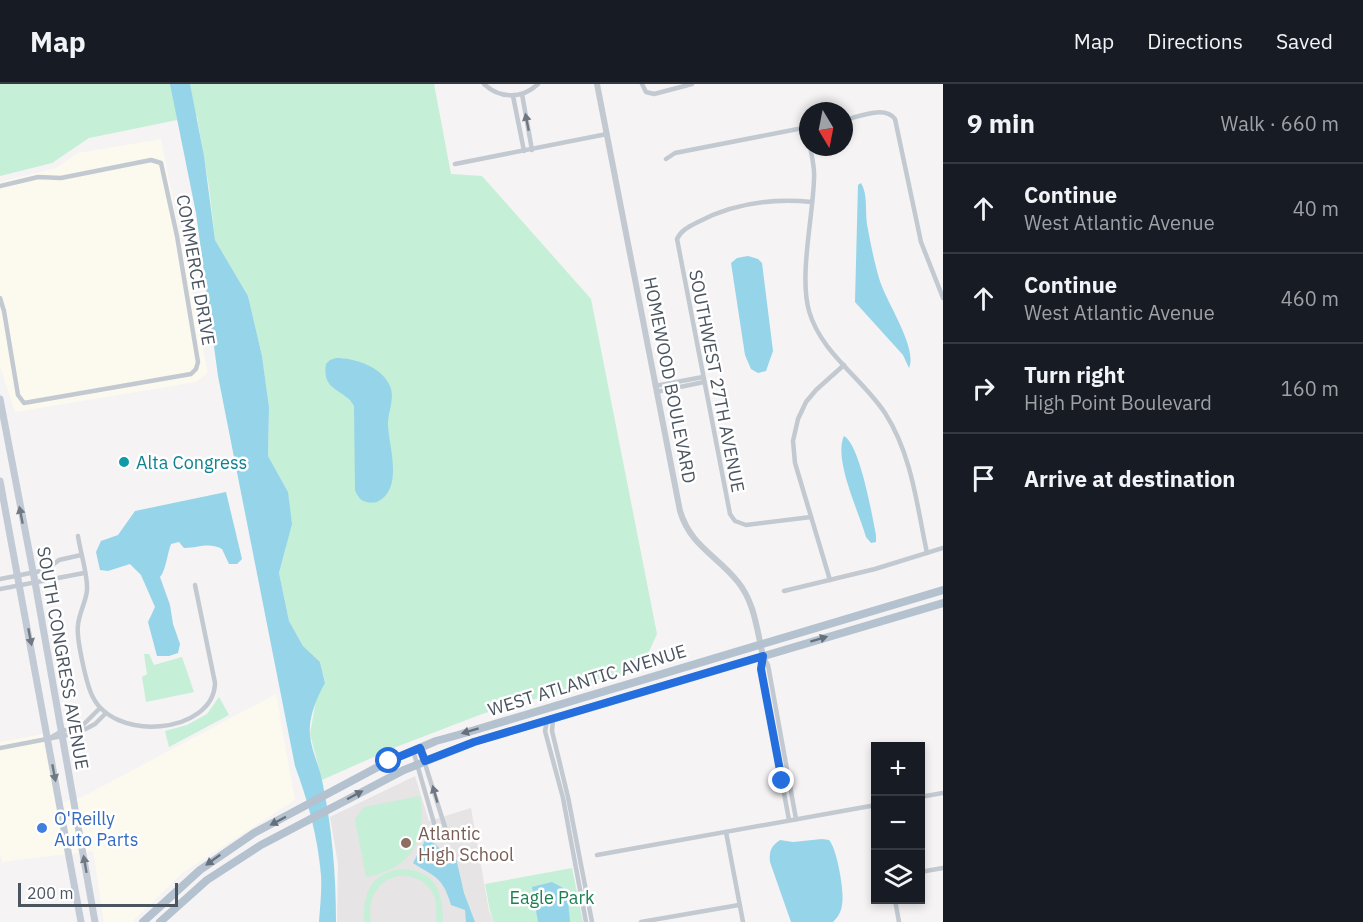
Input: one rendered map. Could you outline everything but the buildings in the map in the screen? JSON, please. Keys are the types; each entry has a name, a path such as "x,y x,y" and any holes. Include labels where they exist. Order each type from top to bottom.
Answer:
{"main road":[{"name":"SOUTH CONGRESS AVENUE","path":"0,399 2,426 35,582 95,922"},
{"name":"SOUTH CONGRESS AVENUE","path":"0,481 81,922"},
{"name":"WEST ATLANTIC AVENUE","path":"143,922 200,870 254,833 417,749 943,590"},
{"path":"927,594 930,606"},
{"name":"WEST ATLANTIC AVENUE","path":"160,922 207,880 261,845 422,762 455,748 943,603"},
{"path":"550,720 551,713 567,702"},
{"path":"66,833 71,840 82,846"}],"street":[{"path":"484,84 496,93 518,95 538,84"},
{"name":"HOMEWOOD BOULEVARD","path":"597,84 683,521 693,538 740,584 751,605 763,656"},
{"path":"642,84 646,92 654,94 692,84"},
{"path":"518,95 532,150"},
{"path":"518,95 524,152"},
{"path":"853,118 886,112 895,118 921,242 943,298"},
{"path":"666,159 675,153 799,129"},
{"path":"455,164 607,134"},
{"path":"812,156 815,176 805,282 809,310 820,337 880,406 898,438 909,466 927,553"},
{"name":"COMMERCE DRIVE","path":"0,186 38,177 61,178 151,160 161,163 191,313 198,362 196,369 191,374 24,403 18,395 0,298"},
{"name":"SOUTHWEST 27TH AVENUE","path":"811,517 742,525 735,521 728,510 677,239 683,230 707,217 736,207 766,201 812,202"},
{"path":"830,580 795,463 794,434 806,402 844,365"},
{"path":"656,389 703,380"},
{"path":"78,536 87,588 77,629 87,683 100,708 123,723 138,727 155,727 184,719 204,709 211,701 215,693 215,683 195,585"},
{"path":"784,591 943,548"},
{"path":"0,579 46,570 59,560 81,555"},
{"path":"0,589 84,573"},
{"path":"763,656 768,665 796,819"},
{"path":"763,656 761,669 789,820"},
{"path":"0,748 63,734 82,726 100,708"},
{"path":"63,734 85,731 106,714"},
{"path":"550,720 545,731 592,922"},
{"path":"417,749 445,826"},
{"path":"422,762 436,830"},
{"path":"925,796 943,793"},
{"path":"597,855 871,806"},
{"path":"726,832 743,922"},
{"path":"254,833 261,845"},
{"path":"925,871 943,868"},
{"path":"584,894 586,922"},
{"path":"896,904 899,922"},
{"path":"641,922 739,905"}],"shaded area":[{"path":"161,139 208,373 196,382 15,412 0,366 0,182 56,168 77,153"},
{"path":"276,694 295,800 182,873 132,922 104,922 93,851 2,862 0,853 0,742 43,734 57,804 82,797"},
{"name":"Atlantic High School","path":"415,776 429,821 471,808 489,911 494,922 337,922 338,864 330,817"}],"green space":[{"path":"0,84 434,84 451,174 482,176 591,299 657,634 641,669 482,714 396,747 322,780 310,734 316,700 325,682 320,662 303,646 289,621 279,573 286,547 288,492 268,456 269,407 262,356 248,296 215,240 197,116 89,138 52,163 0,176"},
{"path":"144,654 149,654 154,665 182,657 194,692 146,702 142,677 147,674"},
{"path":"219,697 229,715 169,747 165,731 187,725 207,714"},
{"path":"420,796 421,826 412,850 394,867 366,877 355,819 364,807"},
{"name":"Eagle Park","path":"572,868 583,922 494,922 485,884"},
{"path":"403,869 423,874 435,885 443,911 443,922 436,922 436,901 430,889 423,882 406,876 388,880 380,886 371,901 371,922 364,922 367,893 376,879 383,874"}],"water":[{"path":"170,84 190,84 204,156 215,240 248,296 262,356 269,407 268,456 288,492 292,524 279,573 289,621 303,646 320,662 325,683 316,701 310,735 322,780 331,833 336,922 319,922 321,881 318,847 295,766 218,376 196,213"},
{"path":"861,183 865,192 867,224 877,271 882,288 909,348 911,359 909,368 903,355 855,302 858,185"},
{"path":"748,256 762,263 773,351 766,371 758,373 751,369 745,355 731,263 737,258"},
{"path":"336,358 366,364 385,378 391,389 392,399 388,425 393,478 385,496 377,502 363,501 355,490 354,406 331,385 325,373 326,364"},
{"path":"844,436 850,442 860,466 872,512 876,542 871,543 866,537 848,486 842,458"},
{"path":"226,492 242,559 237,564 229,564 222,549 217,547 184,548 179,542 171,544 160,577 180,644 178,653 157,656 148,622 155,607 141,575 130,564 108,571 100,570 96,552 101,541 118,535 135,511"},
{"path":"426,839 446,854 456,858 464,893 475,922 466,922 465,910 451,905 441,883 433,875 413,863"},
{"path":"780,840 793,842 829,840 832,845 840,871 843,899 841,910 833,922 791,922 770,862 771,849"},
{"path":"552,882 567,890 570,922 538,922 532,887"}],"place":[{"name":"Alta Congress","path":"124,462"},
{"name":"O'Reilly Auto Parts","path":"42,828"},
{"name":"Atlantic High School","path":"406,843"}],"route":[{"path":"389,761 420,748 425,761 474,742 763,656 761,669 782,781"}]}
